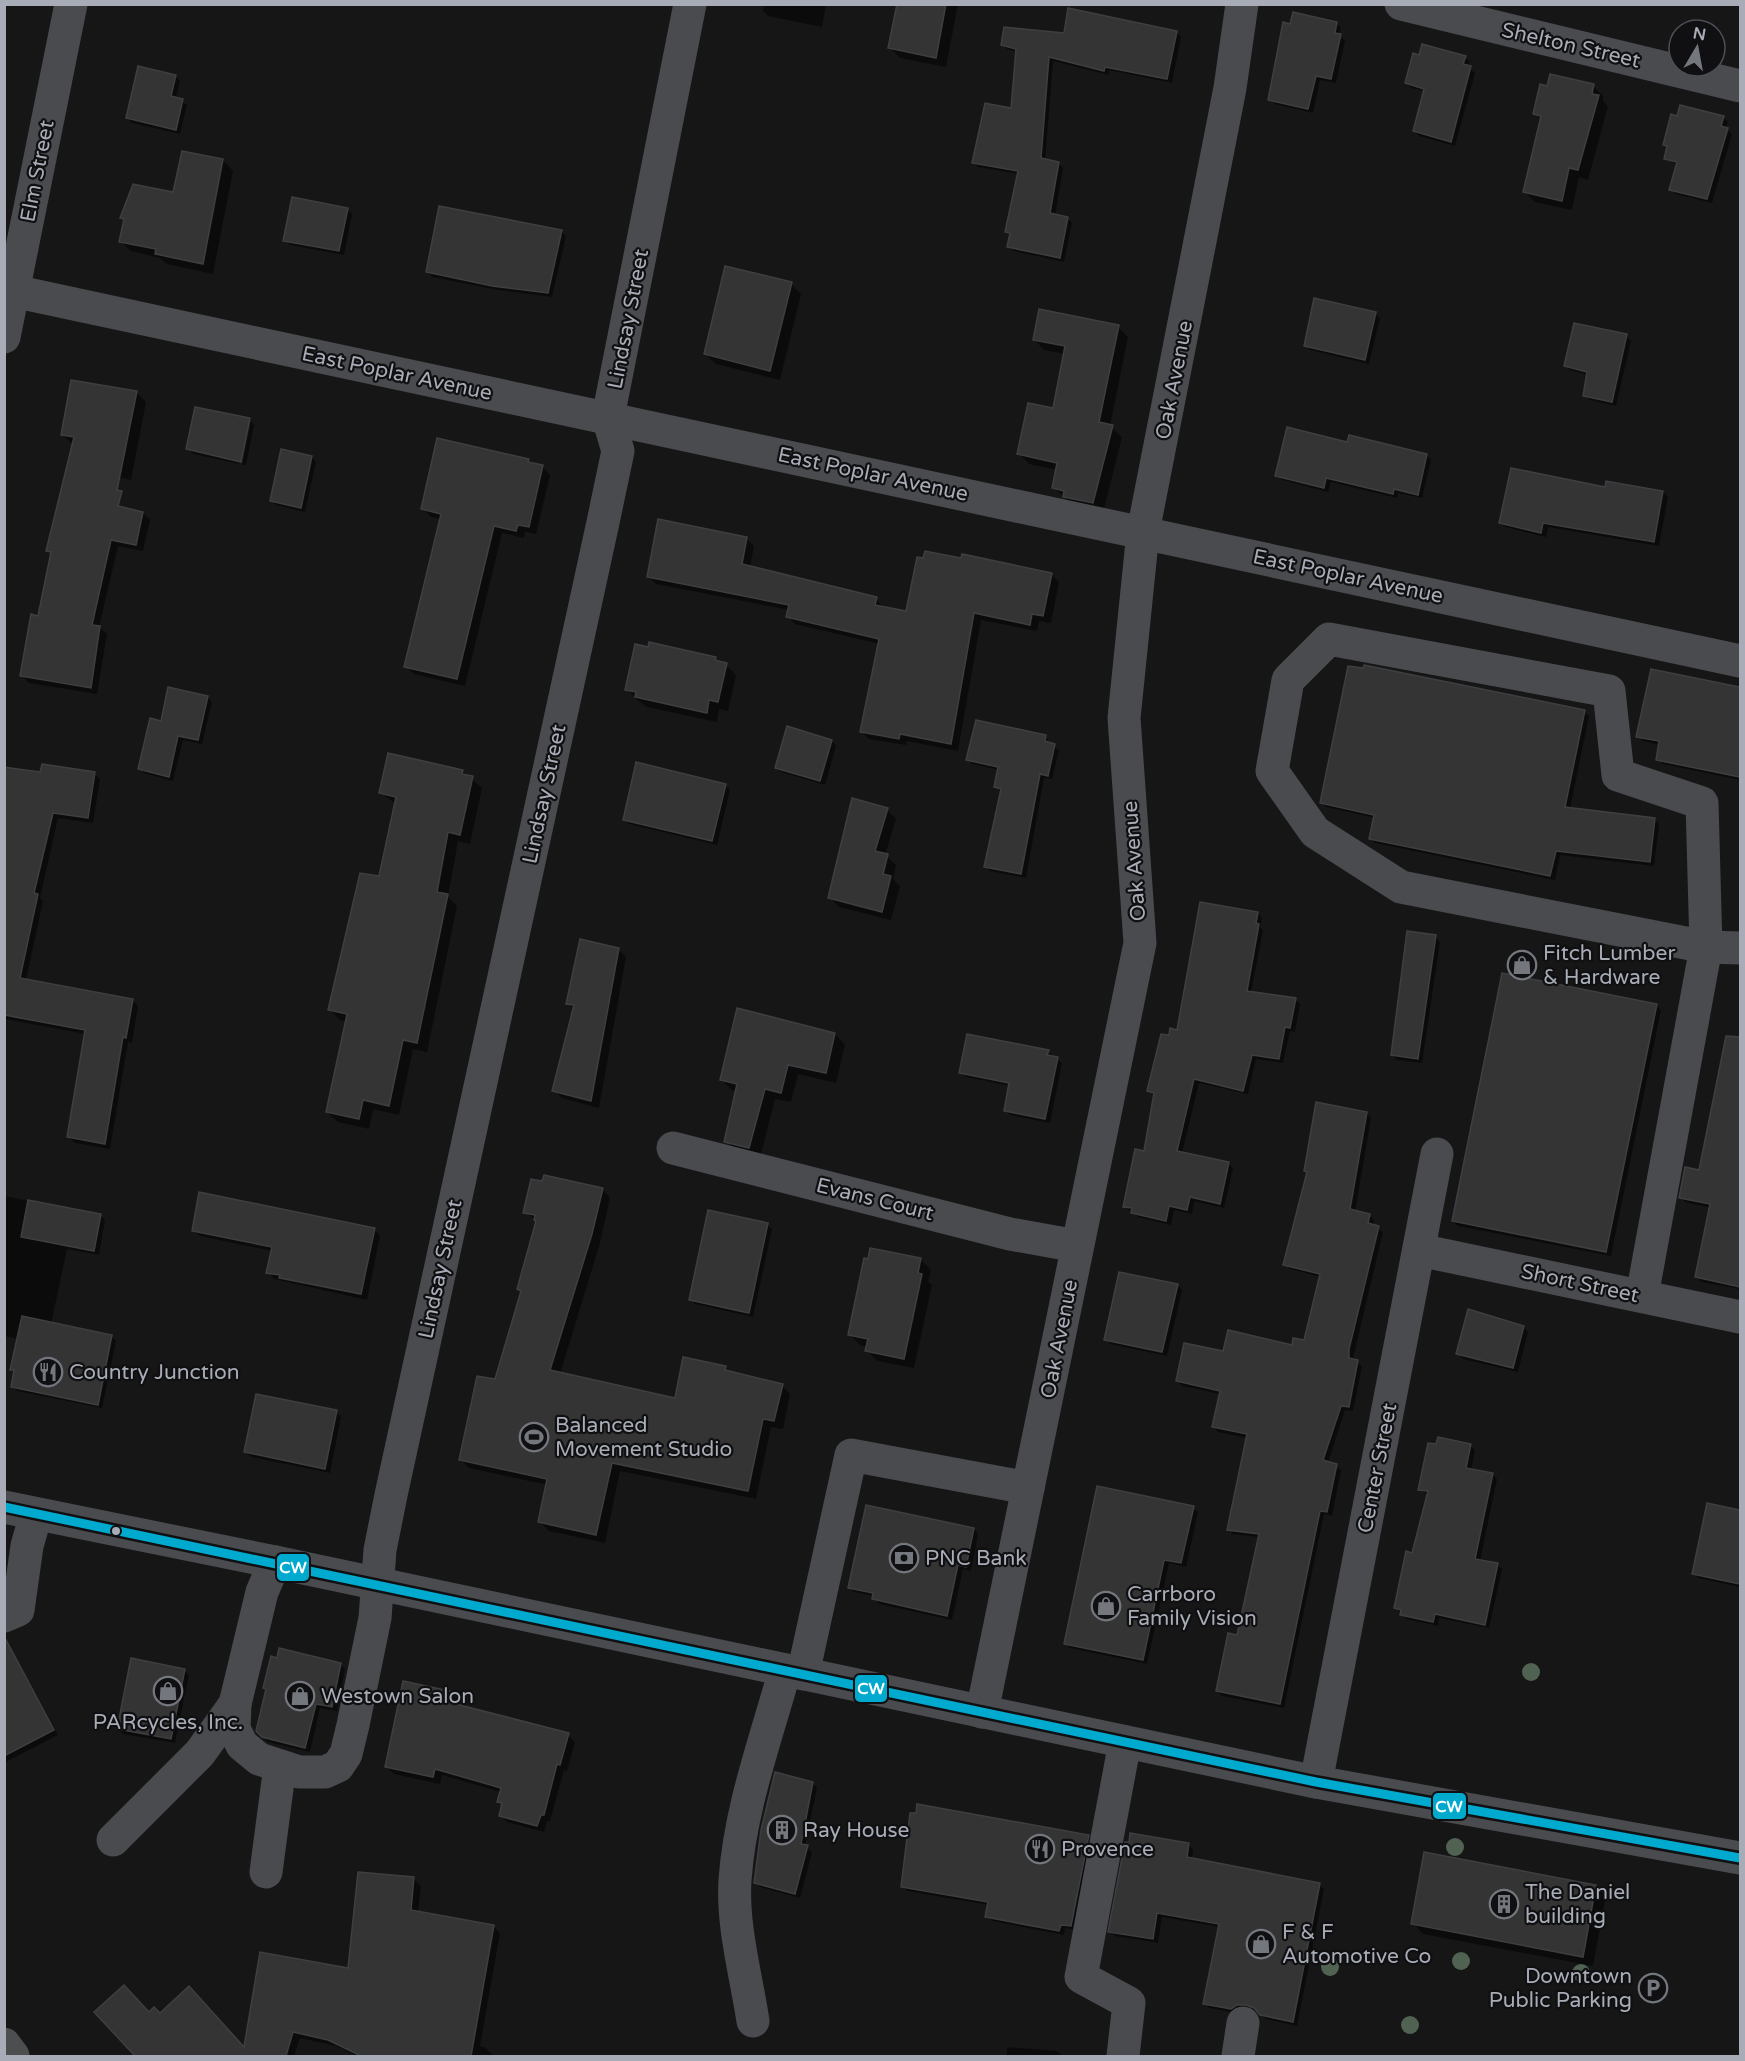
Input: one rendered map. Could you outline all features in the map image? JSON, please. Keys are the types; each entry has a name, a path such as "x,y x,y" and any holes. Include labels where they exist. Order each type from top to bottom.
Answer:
{"main road":[{"path":"5,2045 13,2056"}],"street":[{"name":"Elm Street","path":"4,337 9,290 70,4"},
{"name":"Lindsay Street","path":"235,1704 234,1730 242,1745 259,1759 299,1772 326,1772 338,1766 346,1754 375,1618 380,1550 391,1495 618,451 608,417 690,4"},
{"name":"Oak Avenue","path":"982,1712 1140,943 1124,718 1143,532 1230,88 1242,4"},
{"name":"Shelton Street","path":"1401,4 1474,13 1740,86"},
{"name":"East Poplar Avenue","path":"9,290 1740,661"},
{"path":"1642,1296 1706,947 1702,803 1618,775 1609,691 1329,639 1288,680 1272,771 1316,832 1401,887 1706,947 1740,948"},
{"name":"Evans Court","path":"673,1148 1010,1234 1077,1246"},
{"name":"Center Street","path":"1316,1782 1437,1154"},
{"name":"Short Street","path":"1419,1250 1740,1317"},
{"path":"753,2020 739,1932 735,1882 741,1828 794,1672 851,1455 1028,1488"},
{"path":"4,1507 1316,1782 1740,1858"},
{"path":"4,1616 18,1610 27,1546 36,1514"},
{"path":"112,1840 200,1752 235,1704 262,1592 275,1562"},
{"path":"1123,2056 1129,2003 1081,1977 1125,1742"},
{"path":"266,1872 280,1766"},
{"path":"1238,2056 1243,2023"}],"building":[{"path":"897,4 946,4 936,58 888,48"},
{"path":"1068,8 1177,31 1167,79 1105,67 1104,71 1049,57 1041,158 1059,162 1050,213 1068,217 1060,258 1007,247 1010,233 1005,232 1018,171 972,163 985,103 1011,108 1016,49 1001,45 1004,27 1064,33"},
{"path":"1293,12 1337,22 1335,33 1341,34 1331,79 1316,76 1308,109 1268,100 1283,22 1290,24"},
{"path":"1422,44 1466,56 1463,64 1471,66 1451,142 1413,131 1424,89 1405,83 1413,53 1419,55"},
{"path":"138,66 176,75 171,96 183,99 176,130 126,118"},
{"path":"1550,74 1594,84 1592,94 1599,95 1578,170 1569,168 1562,201 1523,192 1541,116 1533,114 1540,84 1547,86"},
{"path":"1680,105 1724,116 1721,126 1728,128 1707,199 1669,190 1677,162 1664,159 1667,146 1663,145 1671,114 1677,116"},
{"path":"182,151 223,159 203,264 155,254 156,249 119,242 124,219 120,218 133,184 173,192"},
{"path":"292,197 348,208 339,251 283,241"},
{"path":"439,206 562,230 548,293 492,286 426,272"},
{"path":"725,266 792,282 770,371 704,354"},
{"path":"1314,298 1376,312 1365,360 1304,346"},
{"path":"1039,309 1119,325 1099,422 1113,425 1093,503 1063,497 1064,491 1052,488 1057,463 1017,454 1028,403 1053,408 1065,346 1033,340"},
{"path":"1574,323 1627,334 1612,402 1583,396 1587,372 1564,366"},
{"path":"71,380 137,391 117,490 122,491 118,506 143,512 136,545 111,540 92,625 100,626 91,688 20,676 31,614 38,616 51,552 46,551 74,437 61,435"},
{"path":"195,407 250,418 241,462 186,449"},
{"path":"1287,427 1347,442 1349,435 1427,454 1418,495 1394,489 1393,494 1326,478 1324,488 1275,476"},
{"path":"437,438 529,459 528,462 543,465 529,527 518,525 516,531 494,526 457,679 404,667 441,514 421,509"},
{"path":"281,449 312,456 301,508 270,501"},
{"path":"1511,468 1605,487 1606,481 1663,491 1654,542 1543,523 1541,533 1499,523"},
{"path":"658,519 747,537 742,564 877,597 875,605 906,611 917,557 923,558 925,551 961,558 962,554 1052,573 1043,616 1032,614 1030,625 974,613 951,744 900,734 899,739 860,732 879,639 786,617 789,605 647,577"},
{"path":"649,642 716,657 715,660 727,663 718,702 709,700 707,713 635,697 636,692 625,690 635,644 648,647"},
{"path":"1364,665 1585,710 1565,807 1655,818 1650,862 1556,851 1550,876 1369,839 1374,815 1320,803 1348,666 1363,668"},
{"path":"1651,669 1740,687 1740,777 1656,760 1659,741 1636,737"},
{"path":"168,687 208,696 198,740 178,736 169,777 138,769 150,718 161,721"},
{"path":"976,720 1046,735 1045,741 1055,744 1048,776 1040,774 1021,874 984,867 1001,789 994,787 998,767 966,760"},
{"path":"787,726 832,740 820,781 775,768"},
{"path":"388,753 463,770 462,774 473,776 460,835 448,832 437,892 448,894 417,1043 403,1040 389,1106 363,1100 359,1119 326,1112 347,1014 328,1010 360,873 379,876 396,797 379,793"},
{"path":"636,762 726,784 712,841 623,820"},
{"path":"42,764 95,772 88,818 53,813 34,893 38,894 20,978 133,999 126,1038 123,1037 105,1144 67,1137 85,1030 4,1015 4,767 40,772"},
{"path":"852,798 888,808 875,851 888,854 883,874 891,876 882,912 828,898"},
{"path":"1200,902 1258,912 1256,923 1259,924 1247,991 1296,998 1290,1028 1285,1027 1279,1059 1252,1055 1243,1091 1194,1079 1177,1151 1229,1162 1220,1204 1190,1197 1187,1210 1169,1206 1166,1221 1131,1213 1132,1208 1123,1207 1135,1149 1144,1151 1154,1093 1147,1091 1161,1034 1169,1035 1170,1028 1177,1030"},
{"path":"1407,931 1436,935 1418,1059 1391,1055"},
{"path":"580,939 619,948 591,1101 552,1091 574,1005 566,1004"},
{"path":"1502,973 1657,1004 1606,1252 1452,1221"},
{"path":"737,1008 835,1033 826,1073 788,1065 781,1093 765,1089 749,1148 724,1142 737,1084 720,1080"},
{"path":"967,1034 1049,1050 1047,1055 1058,1057 1045,1119 1004,1111 1009,1083 959,1073"},
{"path":"1726,1036 1740,1037 1740,1287 1695,1277 1710,1204 1679,1198 1685,1167 1699,1170"},
{"path":"1316,1102 1367,1112 1350,1209 1370,1214 1368,1223 1379,1226 1349,1349 1349,1358 1358,1360 1349,1407 1341,1406 1323,1460 1337,1464 1327,1512 1320,1511 1280,1704 1216,1691 1228,1633 1237,1635 1259,1534 1227,1530 1247,1434 1212,1427 1220,1391 1176,1381 1184,1343 1223,1351 1228,1330 1292,1345 1293,1338 1304,1340 1320,1274 1283,1265 1307,1172 1304,1171"},
{"path":"544,1175 603,1188 592,1234 550,1370 675,1398 683,1357 726,1366 725,1370 783,1384 774,1421 763,1419 748,1491 612,1463 596,1535 538,1522 547,1479 459,1460 477,1376 495,1379 521,1291 517,1289 536,1221 534,1220 535,1215 523,1213 531,1179 542,1181"},
{"path":"199,1192 375,1228 361,1294 279,1278 280,1275 266,1273 272,1247 192,1231"},
{"path":"28,1200 101,1214 94,1251 21,1237"},
{"path":"708,1210 768,1223 749,1313 689,1300"},
{"path":"870,1248 921,1258 918,1273 922,1274 904,1359 865,1351 868,1339 848,1335 864,1258 868,1259"},
{"path":"1119,1272 1178,1284 1162,1352 1104,1340"},
{"path":"1468,1309 1524,1326 1513,1368 1456,1354"},
{"path":"22,1316 112,1335 98,1405 11,1387 14,1370 10,1370"},
{"path":"256,1394 337,1410 325,1469 244,1452"},
{"path":"1438,1437 1471,1444 1466,1468 1493,1473 1475,1559 1498,1563 1485,1625 1435,1614 1433,1622 1400,1615 1401,1610 1394,1608 1406,1551 1412,1553 1428,1491 1418,1490 1428,1443 1436,1444"},
{"path":"1097,1486 1194,1506 1181,1563 1164,1560 1143,1660 1064,1644"},
{"path":"1707,1503 1740,1510 1740,1584 1692,1574"},
{"path":"866,1505 974,1528 966,1567 958,1565 947,1616 872,1599 873,1593 848,1588"},
{"path":"4,1636 54,1730 4,1756"},
{"name":"Westown Salon","path":"279,1648 341,1663 332,1707 316,1704 305,1748 262,1737 256,1731 271,1656 277,1658"},
{"path":"131,1658 185,1669 171,1739 117,1729"},
{"path":"403,1681 450,1691 448,1702 569,1733 560,1765 557,1764 544,1815 541,1815 537,1826 499,1816 502,1803 497,1802 501,1788 435,1769 433,1777 385,1767"},
{"name":"Ray House","path":"775,1772 813,1782 801,1844 808,1845 795,1894 754,1883 761,1830"},
{"path":"917,1804 1089,1835 1071,1926 1061,1925 1059,1931 985,1917 988,1902 901,1887 910,1813 916,1813"},
{"path":"1130,1833 1189,1843 1187,1857 1320,1883 1293,2022 1260,2015 1254,2008 1246,2005 1237,2005 1231,2009 1203,2004 1219,1924 1157,1913 1153,1939 1108,1932 1125,1842 1129,1842"},
{"name":"The Daniel building","path":"1424,1852 1596,1885 1583,1957 1411,1924"},
{"path":"358,1872 414,1877 411,1910 494,1925 471,2056 361,2056 328,2040 293,2032 286,2056 135,2056 94,2012 124,1985 149,2012 154,2007 160,2013 189,1986 244,2047 260,1952 348,1968"}],"transit line":[{"name":"CW","path":"4,1507 1316,1782 1740,1858"}],"place":[{"name":"Fitch Lumber & Hardware","path":"1522,965"},
{"name":"Country Junction","path":"48,1372"},
{"name":"Balanced Movement Studio","path":"534,1437"},
{"name":"PNC Bank","path":"904,1558"},
{"name":"Carrboro Family Vision","path":"1106,1606"},
{"name":"PARcycles, Inc.","path":"168,1691"},
{"name":"Westown Salon","path":"300,1696"},
{"name":"Ray House","path":"782,1830"},
{"name":"Provence","path":"1040,1849"},
{"name":"The Daniel building","path":"1504,1904"},
{"name":"F & F Automotive Co","path":"1261,1944"},
{"name":"Downtown Public Parking","path":"1653,1988"}]}
